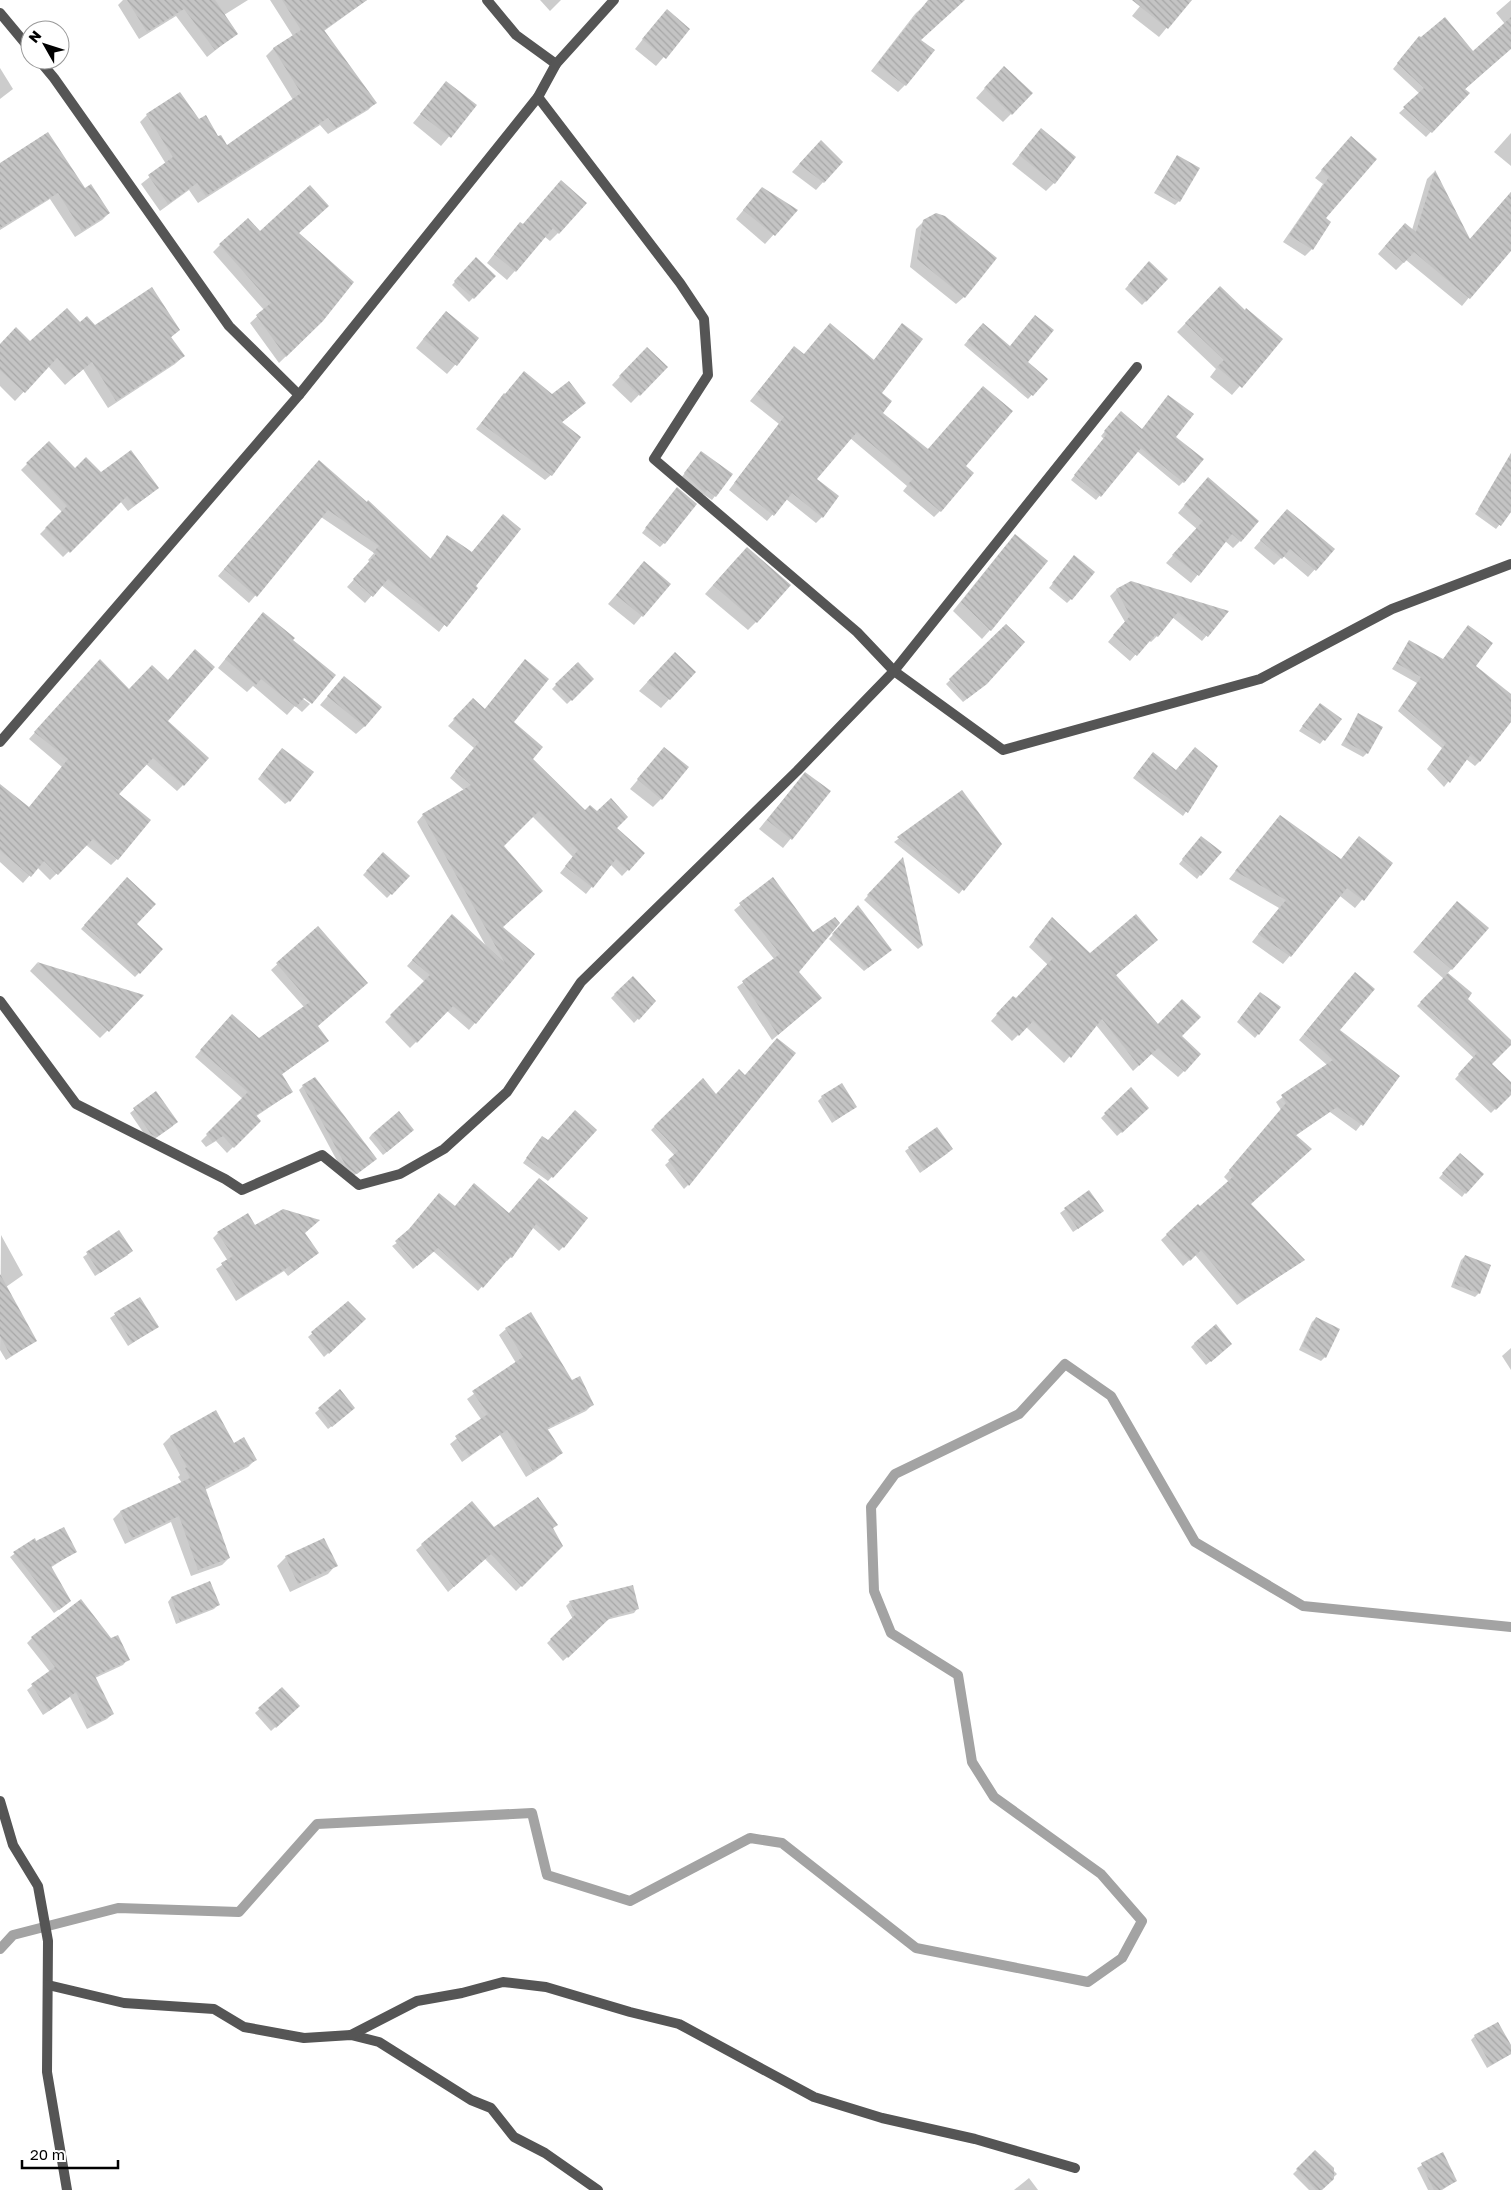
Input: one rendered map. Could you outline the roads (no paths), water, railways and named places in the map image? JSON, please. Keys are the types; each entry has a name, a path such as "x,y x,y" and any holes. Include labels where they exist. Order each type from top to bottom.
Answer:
{"street":[{"path":"487,0 516,35 556,64"},
{"path":"0,742 299,395 538,97 556,64 614,0"},
{"path":"0,13 20,38"},
{"path":"47,70 229,326 299,395"},
{"path":"538,97 680,283 704,319 708,375 654,459 857,632 894,671 1003,750 1260,679 1392,609 1511,564"},
{"path":"0,1000 76,1104 225,1179 242,1190 322,1155 358,1185 400,1174 444,1149 507,1092 581,982 797,771 894,671 1137,367"},
{"path":"0,1800 13,1845 38,1886 48,1940 47,2072 67,2190"},
{"path":"351,2035 417,2001 462,1993 503,1982 546,1987 630,2012 679,2024 814,2097 882,2118 975,2139 1075,2168"},
{"path":"48,1985 124,2002 214,2009 244,2027 304,2038 351,2035 379,2042 471,2100 491,2108 514,2137 545,2153 598,2190"}],"waterway":[{"path":"0,1949 13,1935 118,1908 239,1912 317,1824 532,1813 547,1875 630,1901 750,1838 782,1843 916,1948 1088,1982 1122,1958 1142,1921 1101,1874 994,1797 972,1762 958,1675 891,1633 874,1591 871,1507 895,1474 1019,1414 1065,1364 1111,1396 1195,1542 1303,1606 1511,1627"}]}
